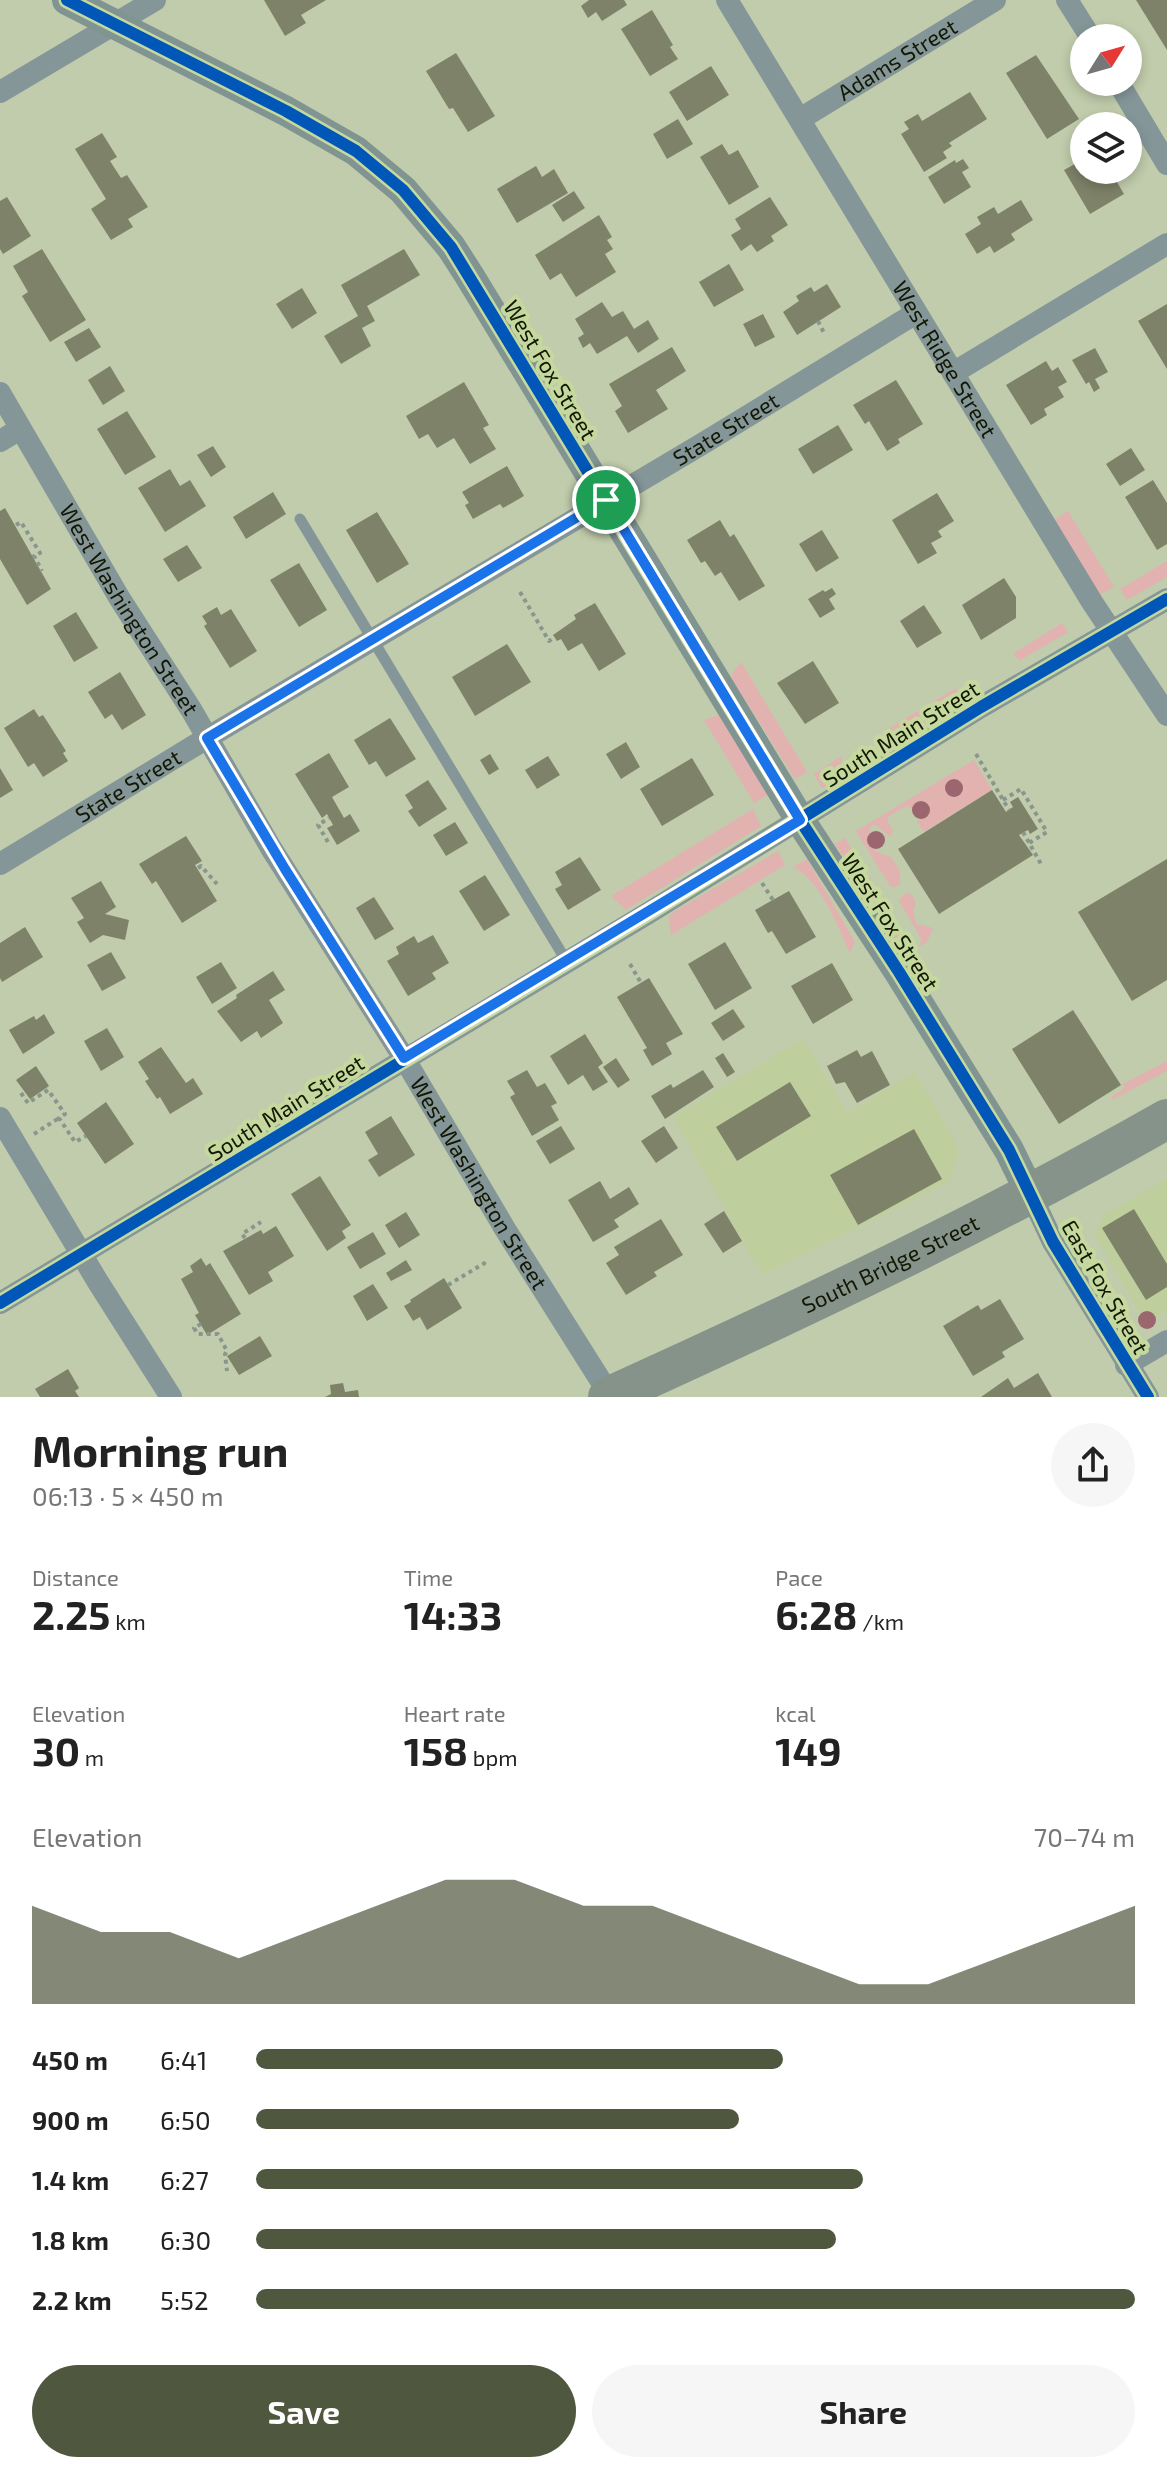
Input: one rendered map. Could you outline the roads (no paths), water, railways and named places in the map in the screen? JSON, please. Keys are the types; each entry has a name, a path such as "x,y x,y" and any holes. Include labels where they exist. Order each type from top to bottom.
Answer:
{"highway":[{"name":"South Bridge Street","path":"610,1397 809,1306 1031,1195 1167,1119"}],"street":[{"name":"West Fox Street","path":"67,0 286,111 356,151 403,190 451,247 800,820 1009,1150 1031,1195"},
{"path":"0,92 155,0"},
{"name":"West Ridge Street","path":"727,0 1112,632 1167,715"},
{"name":"Adams Street","path":"800,119 995,0"},
{"path":"1067,0 1082,24"},
{"path":"1126,96 1167,164"},
{"path":"953,373 1167,244"},
{"name":"State Street","path":"0,864 916,313"},
{"name":"West Washington Street","path":"0,393 120,599 610,1397"},
{"path":"0,441 20,429"},
{"name":"South Main Street","path":"0,1303 567,962 981,707 1167,599"},
{"path":"0,1118 171,1397"},
{"name":"East Fox Street","path":"1031,1195 1053,1242 1148,1397"},
{"path":"1126,1365 1167,1341"}],"lane":[{"path":"300,519 567,962"}]}
